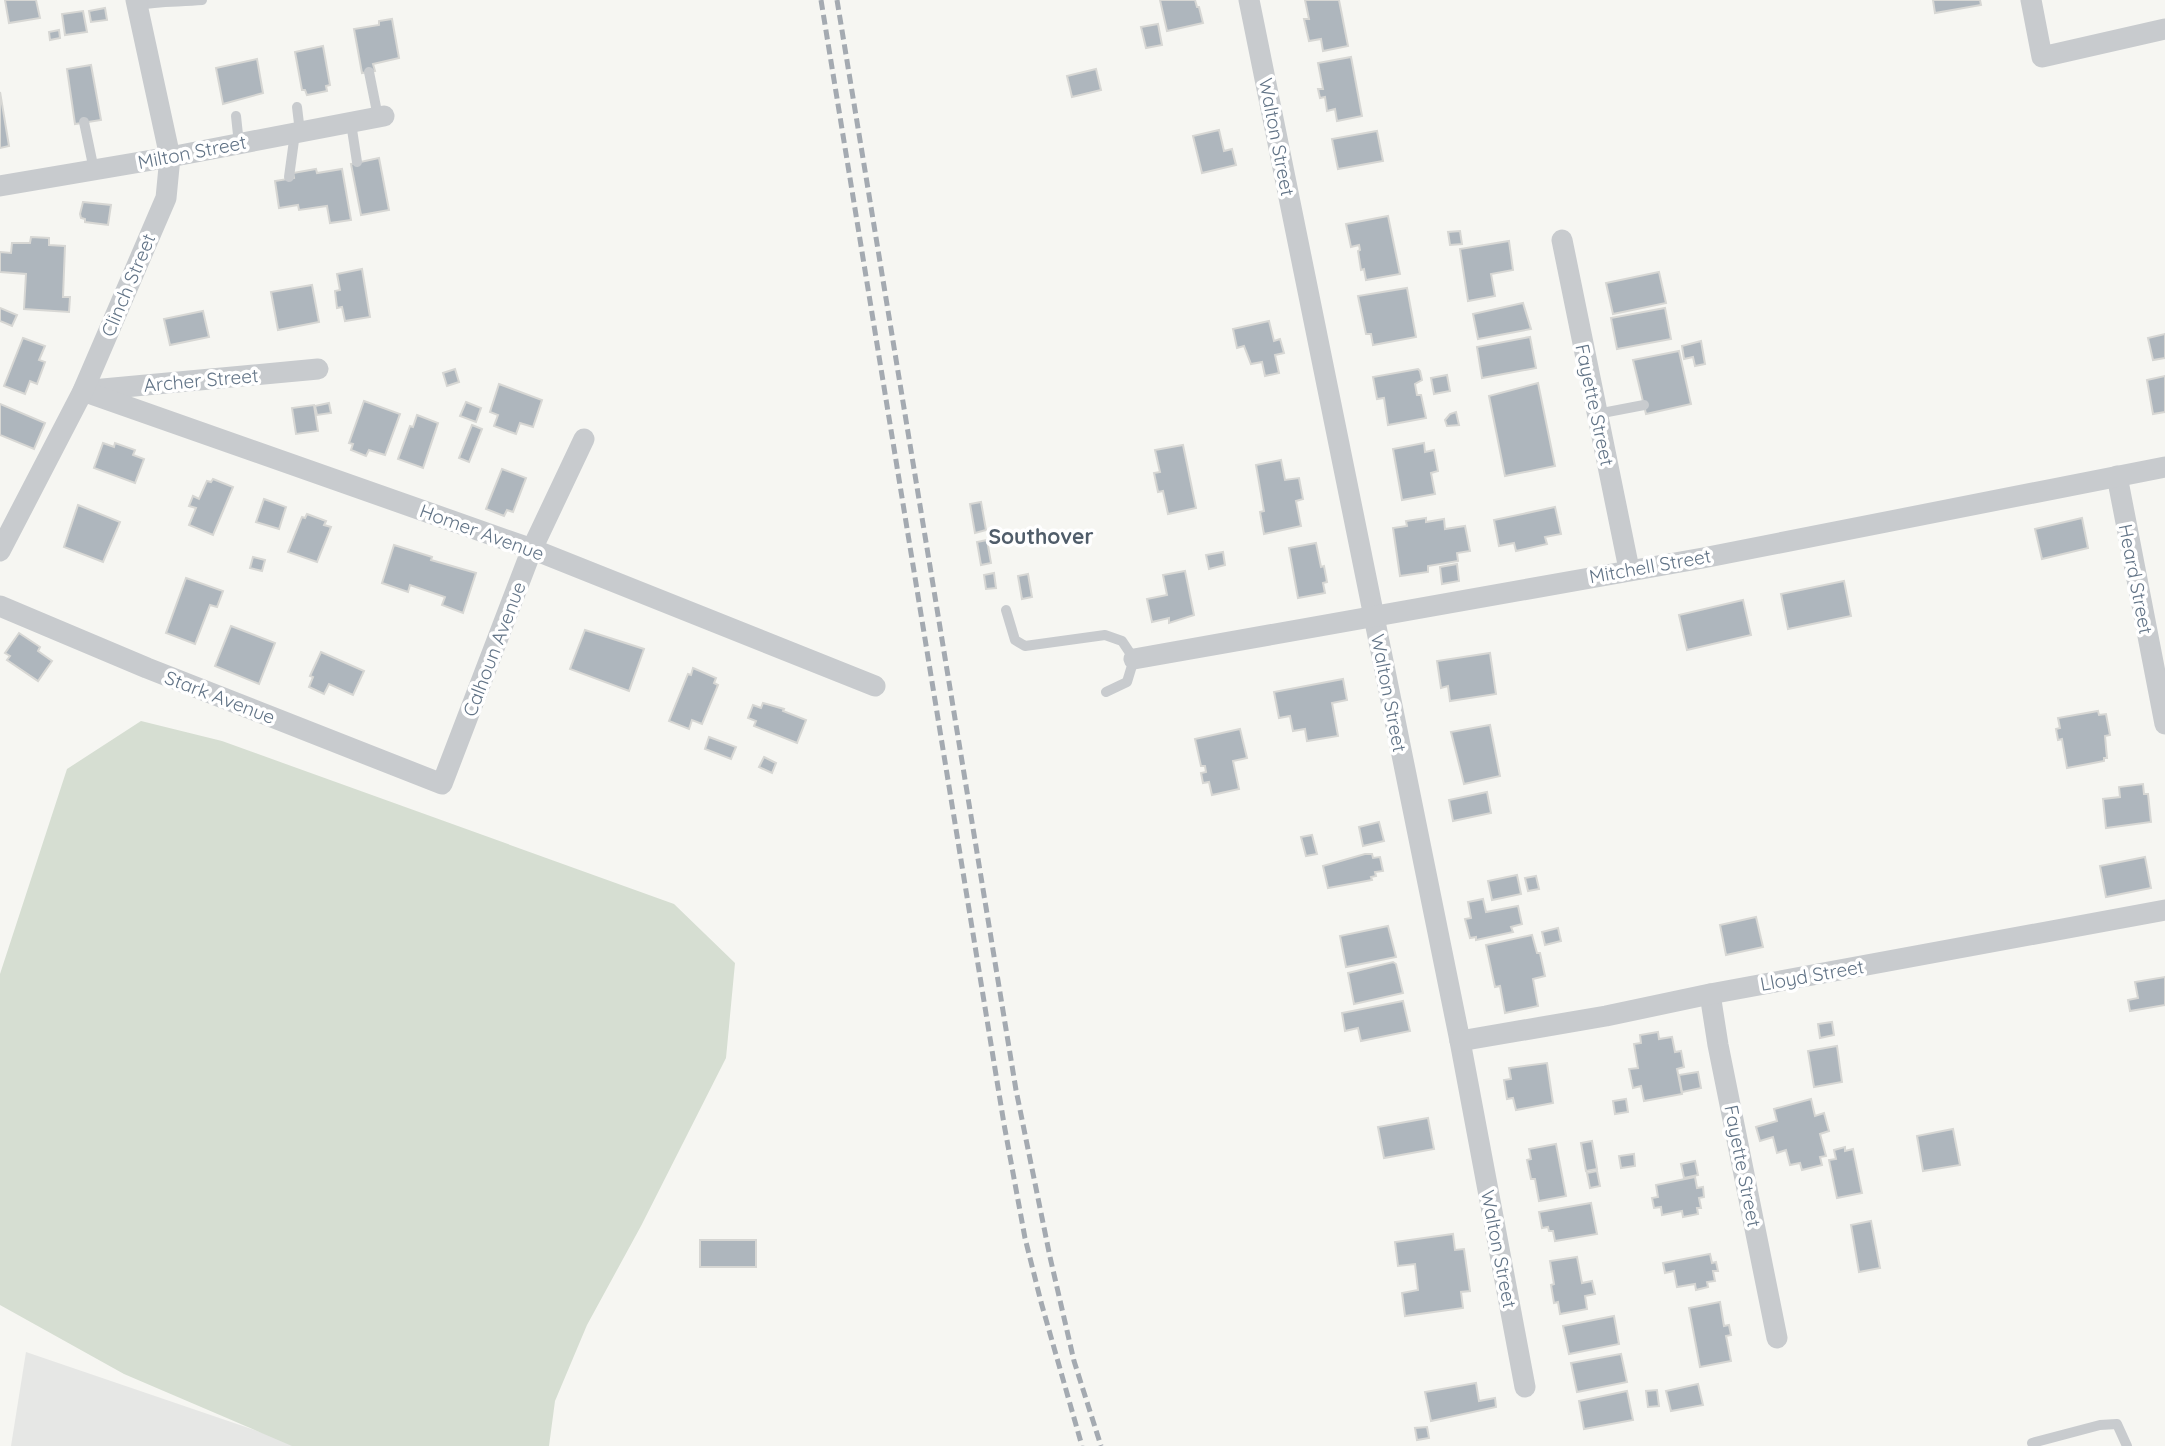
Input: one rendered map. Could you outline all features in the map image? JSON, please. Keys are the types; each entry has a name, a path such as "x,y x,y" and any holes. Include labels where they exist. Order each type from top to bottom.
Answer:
{"street":[{"name":"Walton Street","path":"1249,0 1460,1041 1525,1387"},
{"path":"2031,0 2042,57 2165,29"},
{"name":"Clinch Street","path":"0,551 83,391 166,198 170,157 137,2"},
{"name":"Milton Street","path":"0,186 381,117"},
{"name":"Fayette Street","path":"1562,240 1629,569"},
{"name":"Archer Street","path":"83,391 318,369"},
{"name":"Homer Avenue","path":"83,391 532,549 875,686"},
{"name":"Calhoun Avenue","path":"442,784 532,549 584,439"},
{"name":"Mitchell Street","path":"1134,659 1629,569 1703,558 2165,467"},
{"name":"Heard Street","path":"2117,476 2165,724"},
{"name":"Stark Avenue","path":"0,606 147,668 442,784"},
{"name":"Lloyd Street","path":"1460,1041 2165,910"},
{"name":"Fayette Street","path":"1710,994 1777,1338"}],"lane":[{"path":"137,2 202,0"},
{"path":"369,72 381,117"},
{"path":"289,177 298,133 297,107"},
{"path":"236,116 239,144"},
{"path":"84,122 94,170"},
{"path":"351,122 358,162"},
{"path":"1597,414 1644,405"},
{"path":"1006,610 1015,640 1025,646 1105,635 1122,641 1134,659 1127,682 1106,692"},
{"path":"2032,1443 2100,1425 2117,1424 2127,1446"}],"shaded area":[{"path":"141,721 222,741 674,904 735,963 726,1058 641,1226 587,1325 555,1401 549,1446 292,1446 124,1374 0,1305 0,974 67,769"},
{"path":"26,1352 301,1446 11,1446"}],"building":[{"path":"5,0 36,0 40,18 9,23"},
{"path":"1160,0 1195,0 1203,23 1167,31"},
{"path":"1305,0 1339,0 1348,46 1323,51 1321,39 1309,41 1304,19 1309,19"},
{"path":"1933,0 1980,0 1981,5 1935,13"},
{"path":"105,8 107,20 91,22 89,11"},
{"path":"83,11 87,32 65,35 62,14"},
{"path":"392,19 399,58 373,64 375,71 362,73 354,29 379,25 379,21"},
{"path":"1158,24 1162,45 1146,48 1141,27"},
{"path":"59,30 60,38 50,40 49,32"},
{"path":"323,46 330,85 326,86 327,91 307,95 305,90 302,90 295,52"},
{"path":"1351,57 1362,116 1337,121 1335,109 1327,111 1325,97 1320,98 1318,89 1323,89 1318,63"},
{"path":"257,59 263,93 223,104 216,68"},
{"path":"91,65 101,120 75,124 67,69"},
{"path":"1096,69 1101,90 1072,97 1067,76"},
{"path":"0,92 9,146 0,148"},
{"path":"1219,130 1224,151 1232,149 1236,165 1202,173 1193,136"},
{"path":"1377,131 1383,161 1338,169 1332,139"},
{"path":"379,158 389,210 361,215 351,164"},
{"path":"316,169 317,173 342,169 351,220 330,223 327,206 299,210 298,205 279,208 275,181 294,178 293,173"},
{"path":"83,202 111,205 108,225 85,222 80,214"},
{"path":"1388,216 1400,274 1366,280 1364,269 1361,270 1359,245 1351,247 1346,224"},
{"path":"1460,231 1462,244 1450,245 1448,232"},
{"path":"31,237 49,238 49,245 65,246 63,297 70,297 69,312 24,309 26,274 0,272 0,252 11,253 12,243 30,243"},
{"path":"1509,241 1513,270 1491,274 1495,296 1468,301 1460,249"},
{"path":"362,269 370,317 345,321 342,307 337,308 335,291 340,290 337,274"},
{"path":"1659,272 1666,303 1613,314 1606,283"},
{"path":"312,285 319,322 278,330 271,292"},
{"path":"1407,288 1416,337 1373,345 1371,334 1366,334 1358,296"},
{"path":"1523,303 1531,329 1478,339 1473,314"},
{"path":"0,308 17,315 12,326 0,321"},
{"path":"1665,308 1671,339 1617,349 1611,318"},
{"path":"203,311 209,337 170,345 164,319"},
{"path":"1269,321 1274,341 1280,339 1284,353 1275,355 1279,373 1265,376 1262,362 1251,364 1244,346 1237,348 1233,329"},
{"path":"2165,334 2165,358 2153,360 2148,338"},
{"path":"1530,337 1536,368 1482,378 1477,347"},
{"path":"23,338 45,346 39,360 45,362 37,384 30,381 25,394 4,386"},
{"path":"1701,341 1705,364 1695,366 1693,357 1684,359 1682,346"},
{"path":"1679,351 1691,404 1646,414 1633,360"},
{"path":"455,369 459,382 447,386 443,373"},
{"path":"1418,369 1422,380 1415,384 1417,395 1421,395 1426,418 1388,425 1384,398 1377,399 1373,377"},
{"path":"1447,375 1450,391 1434,394 1431,378"},
{"path":"2165,376 2165,412 2153,414 2147,380"},
{"path":"1538,383 1555,466 1505,476 1489,396"},
{"path":"499,384 542,400 533,427 520,423 516,434 494,426 498,415 490,412"},
{"path":"364,401 400,414 385,455 369,450 366,456 351,450 353,444 349,443"},
{"path":"466,402 481,408 476,422 460,416"},
{"path":"329,403 331,413 317,415 315,406"},
{"path":"0,404 45,423 34,449 0,435"},
{"path":"314,405 318,431 296,434 292,408"},
{"path":"1456,412 1459,425 1447,426 1445,420"},
{"path":"417,415 438,423 423,468 398,459"},
{"path":"472,425 482,429 469,462 459,458"},
{"path":"103,443 114,447 115,443 135,450 133,455 144,459 135,483 94,468"},
{"path":"1424,443 1425,452 1434,450 1438,471 1431,473 1435,494 1402,500 1393,449"},
{"path":"1183,445 1196,508 1168,514 1163,491 1158,492 1154,473 1160,472 1155,450"},
{"path":"1281,460 1285,480 1299,478 1303,499 1296,501 1301,526 1264,534 1260,512 1264,511 1256,465"},
{"path":"502,469 526,478 513,512 507,510 504,516 486,509"},
{"path":"213,479 233,487 213,535 189,525 196,508 189,506 193,496 199,499 207,481 211,482"},
{"path":"264,499 286,507 279,529 256,522"},
{"path":"981,502 986,530 975,533 970,504"},
{"path":"78,505 120,522 103,562 64,547"},
{"path":"1555,507 1561,534 1545,537 1547,544 1516,551 1514,543 1499,546 1494,520"},
{"path":"307,514 326,521 324,525 331,527 317,562 288,552 302,517 305,518"},
{"path":"1426,518 1426,522 1444,519 1445,529 1465,526 1470,551 1457,553 1458,561 1428,566 1428,572 1400,576 1393,528 1407,526 1406,521"},
{"path":"2082,518 2088,548 2042,559 2035,529"},
{"path":"987,540 991,563 981,565 977,542"},
{"path":"1316,543 1327,582 1323,583 1325,593 1298,598 1289,548"},
{"path":"394,545 432,557 431,560 476,573 463,613 442,605 445,597 410,585 408,592 382,583"},
{"path":"1223,552 1225,565 1209,569 1206,555"},
{"path":"253,557 265,560 262,571 250,568"},
{"path":"1457,564 1459,581 1442,584 1440,567"},
{"path":"1185,571 1194,615 1169,623 1169,618 1152,622 1147,599 1167,595 1163,575"},
{"path":"994,573 996,588 986,589 984,575"},
{"path":"1028,574 1032,597 1022,599 1018,576"},
{"path":"186,578 223,591 217,607 210,605 195,644 166,633"},
{"path":"1844,581 1851,616 1788,629 1781,594"},
{"path":"1743,600 1751,635 1687,650 1679,615"},
{"path":"231,626 275,643 259,684 215,666"},
{"path":"585,630 644,649 629,691 570,669"},
{"path":"19,633 40,647 38,651 52,661 38,681 7,660 10,656 5,653"},
{"path":"321,652 364,671 353,695 329,684 324,694 309,687 313,677 310,676"},
{"path":"1490,653 1496,694 1450,701 1448,686 1441,688 1437,661"},
{"path":"693,668 716,678 714,683 718,685 702,724 692,720 689,729 669,721"},
{"path":"1343,679 1347,700 1332,703 1338,736 1307,741 1305,729 1293,731 1290,716 1279,718 1274,692"},
{"path":"763,703 784,709 783,711 806,720 797,743 754,726 756,721 748,718 753,705 761,708"},
{"path":"2098,711 2099,715 2106,714 2110,735 2105,736 2107,758 2104,758 2104,761 2067,768 2062,739 2058,740 2056,729 2060,728 2058,718"},
{"path":"1490,725 1500,776 1464,784 1451,732"},
{"path":"1240,729 1247,758 1233,761 1239,789 1212,795 1209,782 1203,783 1201,773 1206,772 1205,766 1201,766 1195,739"},
{"path":"709,737 736,747 731,759 705,749"},
{"path":"764,757 776,763 772,773 759,767"},
{"path":"2143,784 2144,794 2148,794 2151,822 2106,828 2103,799 2120,797 2119,787"},
{"path":"1487,792 1491,813 1453,821 1449,800"},
{"path":"1379,822 1384,841 1363,846 1359,827"},
{"path":"1312,835 1317,854 1306,856 1301,837"},
{"path":"1372,854 1373,858 1380,857 1383,871 1375,872 1376,876 1371,877 1372,880 1328,888 1323,866"},
{"path":"2145,857 2151,888 2106,897 2100,866"},
{"path":"1517,875 1521,894 1492,900 1488,881"},
{"path":"1536,876 1539,889 1528,891 1525,878"},
{"path":"1483,899 1486,912 1518,906 1522,924 1511,927 1513,932 1476,940 1476,937 1470,938 1465,919 1471,918 1468,902"},
{"path":"1756,917 1763,947 1726,955 1720,925"},
{"path":"1388,926 1396,957 1346,967 1340,936"},
{"path":"1558,928 1561,941 1545,945 1542,932"},
{"path":"1532,935 1537,953 1540,953 1545,976 1533,979 1538,1006 1505,1013 1500,986 1495,987 1486,945"},
{"path":"1393,962 1396,964 1403,993 1354,1004 1348,973"},
{"path":"2165,977 2165,1005 2130,1011 2128,1000 2138,998 2135,982"},
{"path":"1403,1001 1410,1031 1361,1041 1358,1028 1345,1031 1342,1013"},
{"path":"1832,1022 1834,1035 1820,1038 1818,1024"},
{"path":"1658,1032 1659,1039 1672,1037 1675,1052 1681,1051 1684,1067 1677,1069 1682,1094 1644,1101 1641,1086 1633,1088 1629,1069 1638,1068 1634,1044 1641,1043 1640,1035"},
{"path":"1837,1046 1842,1082 1814,1087 1808,1051"},
{"path":"1547,1063 1553,1103 1516,1110 1513,1098 1507,1099 1504,1080 1511,1079 1509,1068"},
{"path":"1698,1072 1701,1088 1682,1092 1679,1075"},
{"path":"1626,1099 1628,1112 1615,1114 1613,1101"},
{"path":"1811,1099 1815,1116 1824,1113 1829,1131 1820,1134 1826,1156 1820,1157 1822,1165 1802,1170 1800,1163 1790,1165 1786,1150 1777,1153 1773,1137 1760,1141 1756,1127 1777,1121 1774,1109"},
{"path":"1428,1118 1434,1149 1384,1158 1378,1127"},
{"path":"1953,1129 1960,1165 1923,1171 1917,1136"},
{"path":"1592,1141 1597,1169 1586,1171 1581,1143"},
{"path":"1556,1144 1566,1196 1539,1201 1535,1179 1531,1179 1527,1160 1531,1159 1529,1149"},
{"path":"1845,1147 1845,1151 1853,1149 1862,1193 1837,1198 1829,1160 1836,1159 1834,1150"},
{"path":"1634,1154 1635,1166 1621,1168 1619,1156"},
{"path":"1695,1161 1698,1175 1684,1178 1681,1164"},
{"path":"1597,1171 1600,1186 1590,1188 1587,1173"},
{"path":"1695,1177 1697,1188 1703,1187 1704,1197 1699,1198 1701,1208 1697,1208 1698,1214 1683,1217 1682,1211 1662,1215 1661,1207 1654,1208 1652,1198 1658,1197 1656,1185"},
{"path":"1591,1203 1597,1234 1555,1241 1553,1231 1549,1231 1548,1227 1542,1228 1539,1212"},
{"path":"1871,1221 1880,1268 1859,1272 1851,1225"},
{"path":"1453,1234 1455,1250 1464,1249 1470,1291 1461,1292 1463,1308 1405,1316 1402,1293 1418,1290 1415,1264 1398,1266 1395,1242"},
{"path":"700,1240 756,1240 756,1267 700,1267"},
{"path":"1710,1254 1718,1271 1713,1271 1715,1281 1707,1282 1708,1287 1696,1290 1695,1284 1677,1287 1674,1271 1665,1273 1663,1263"},
{"path":"1577,1257 1582,1283 1592,1281 1595,1294 1585,1296 1587,1309 1560,1314 1558,1302 1554,1303 1550,1261"},
{"path":"1720,1302 1724,1326 1729,1325 1731,1335 1726,1336 1731,1361 1700,1367 1689,1308"},
{"path":"1614,1316 1619,1344 1569,1354 1563,1326"},
{"path":"1621,1354 1627,1382 1577,1392 1571,1363"},
{"path":"1476,1383 1479,1401 1495,1398 1496,1407 1431,1421 1425,1392"},
{"path":"1698,1384 1703,1405 1671,1411 1666,1391"},
{"path":"1657,1390 1659,1406 1648,1407 1646,1391"},
{"path":"1627,1391 1633,1420 1584,1429 1579,1401"},
{"path":"1427,1427 1429,1438 1417,1440 1415,1428"}],"railway":[{"path":"821,0 1004,1124 1025,1238 1082,1446"},
{"path":"837,0 1016,1090 1074,1361 1101,1446"}],"district":[{"name":"Southover","path":"1041,536"}]}
